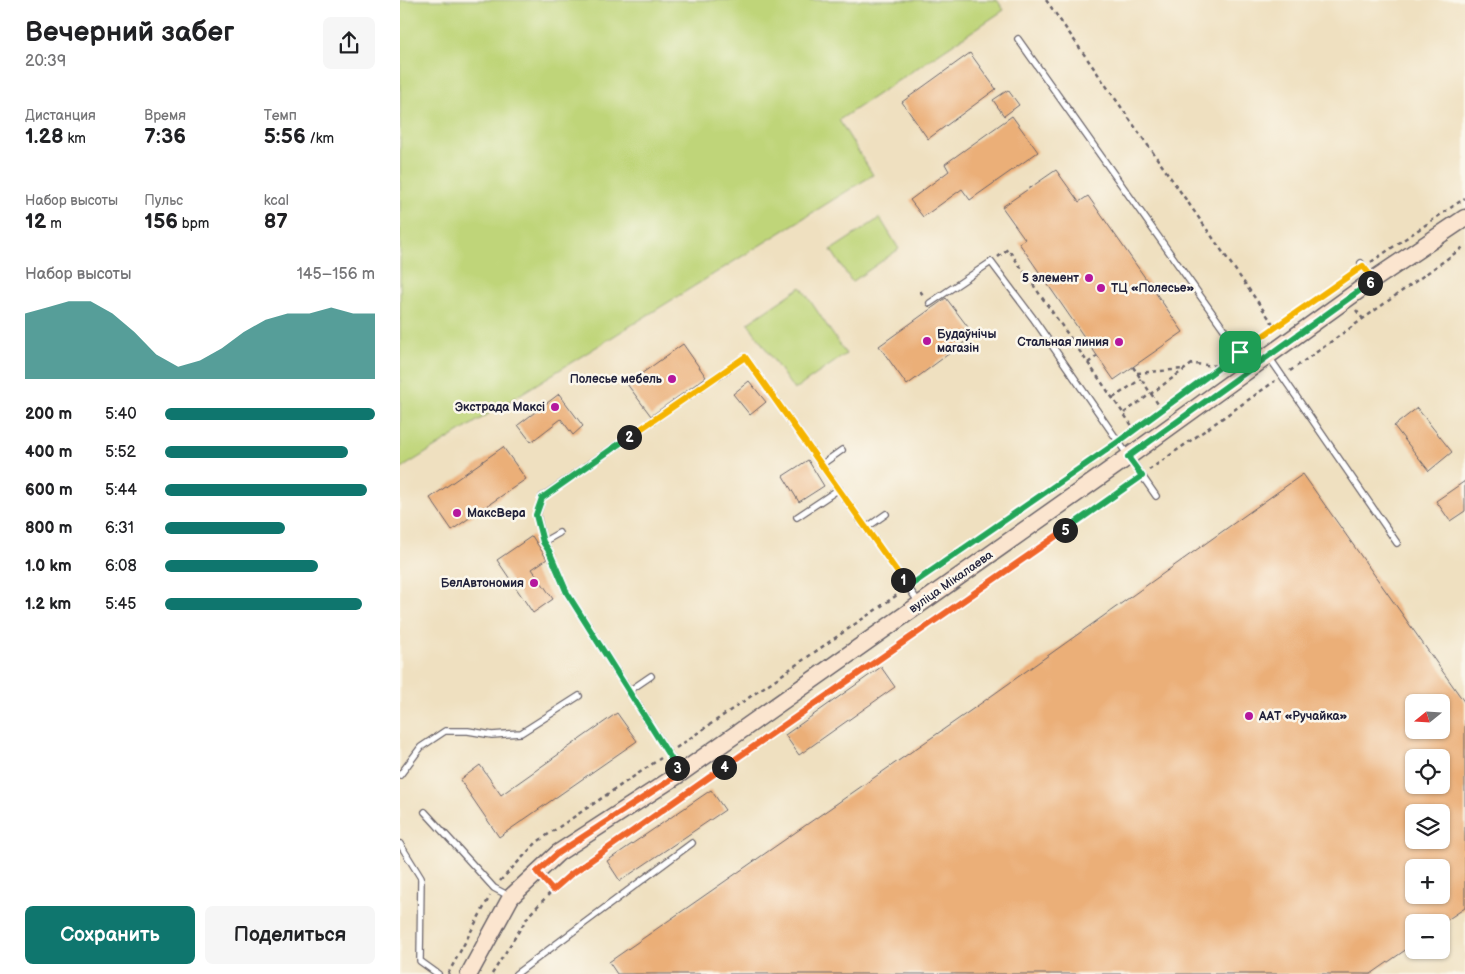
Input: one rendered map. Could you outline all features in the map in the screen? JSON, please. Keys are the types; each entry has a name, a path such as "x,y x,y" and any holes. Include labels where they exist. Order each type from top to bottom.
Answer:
{"main road":[{"name":"вуліца Мікалаева","path":"470,974 511,897 558,853 681,773 1128,457 1268,355 1465,218"}],"lane":[{"path":"1018,39 1251,368"},
{"path":"930,303 991,262 1033,318 1156,496"},
{"path":"1362,264 1374,280"},
{"path":"1268,355 1397,543"},
{"path":"681,773 567,593 549,551 543,542 536,515 542,498 745,357 920,604"},
{"path":"822,464 842,450"},
{"path":"797,517 839,489"},
{"path":"866,528 886,514"},
{"path":"543,542 559,533"},
{"path":"629,691 651,676"},
{"path":"400,775 421,747 445,731 468,731 492,735 520,733 579,696"},
{"path":"425,812 494,888 511,897"},
{"path":"400,844 421,878 420,961 438,974"},
{"path":"516,974 692,844"}],"path":[{"path":"1046,0 1276,328"},
{"path":"448,974 494,888 537,842 1118,442 1362,264 1465,198"},
{"path":"492,974 529,915 570,875 1142,476 1465,246"},
{"path":"991,262 1008,249 1135,430"},
{"path":"1088,363 1097,356"},
{"path":"1124,413 1192,364 1221,366"},
{"path":"1133,367 1162,410"},
{"path":"1138,373 1186,368"},
{"path":"1113,398 1141,379"},
{"path":"523,856 553,890"}],"green space":[{"path":"400,0 997,0 1004,10 839,120 873,175 400,469"},
{"path":"880,218 899,249 852,282 831,250"},
{"path":"801,287 846,354 794,390 748,323"}],"building":[{"path":"970,53 996,89 928,139 902,102"},
{"path":"1008,90 1019,105 1004,116 993,100"},
{"path":"1012,116 1038,152 970,200 962,189 923,217 910,200 949,171 945,164"},
{"name":"ТЦ «Полесье»","path":"1056,170 1079,202 1088,196 1183,332 1114,380 1019,243 1025,239 1002,207"},
{"name":"Будаўнічы магазін","path":"946,298 974,335 907,385 879,346"},
{"path":"683,344 706,377 651,416 627,384"},
{"path":"749,381 766,402 750,415 733,394"},
{"name":"Экстрада Максі","path":"559,394 583,426 573,435 561,419 531,442 518,425"},
{"path":"1417,408 1452,452 1429,471 1394,426"},
{"path":"503,447 526,479 452,530 430,498"},
{"path":"808,460 824,486 799,502 783,476"},
{"path":"1303,474 1465,703 1465,908 1450,918 1450,914 1405,914 1405,950 1371,974 617,974 609,962 980,704"},
{"path":"1465,481 1465,511 1450,521 1436,501"},
{"path":"532,536 547,559 532,569 553,599 533,613 497,560"},
{"path":"881,667 895,687 799,755 785,735"},
{"path":"617,713 637,741 499,837 460,780 480,765 501,795"},
{"path":"711,790 725,810 620,881 607,861"}],"place":[{"name":"5 элемент","path":"1089,278"},
{"name":"ТЦ «Полесье»","path":"1101,288"},
{"name":"Будаўнічы магазін","path":"927,341"},
{"name":"Стальная линия","path":"1119,342"},
{"name":"Полесье мебель","path":"672,379"},
{"name":"Экстрада Максі","path":"555,407"},
{"name":"МаксBepa","path":"457,513"},
{"name":"БелАвтономия","path":"534,583"},
{"name":"ААТ «Ручайка»","path":"1249,716"}],"route":[{"path":"1363,266 1374,280 1128,457 1142,476 570,875 553,890 537,872 558,853 681,773 567,593 549,551 543,542 536,515 542,498 745,357 908,587 1118,442 1240,352 1363,266"}]}
